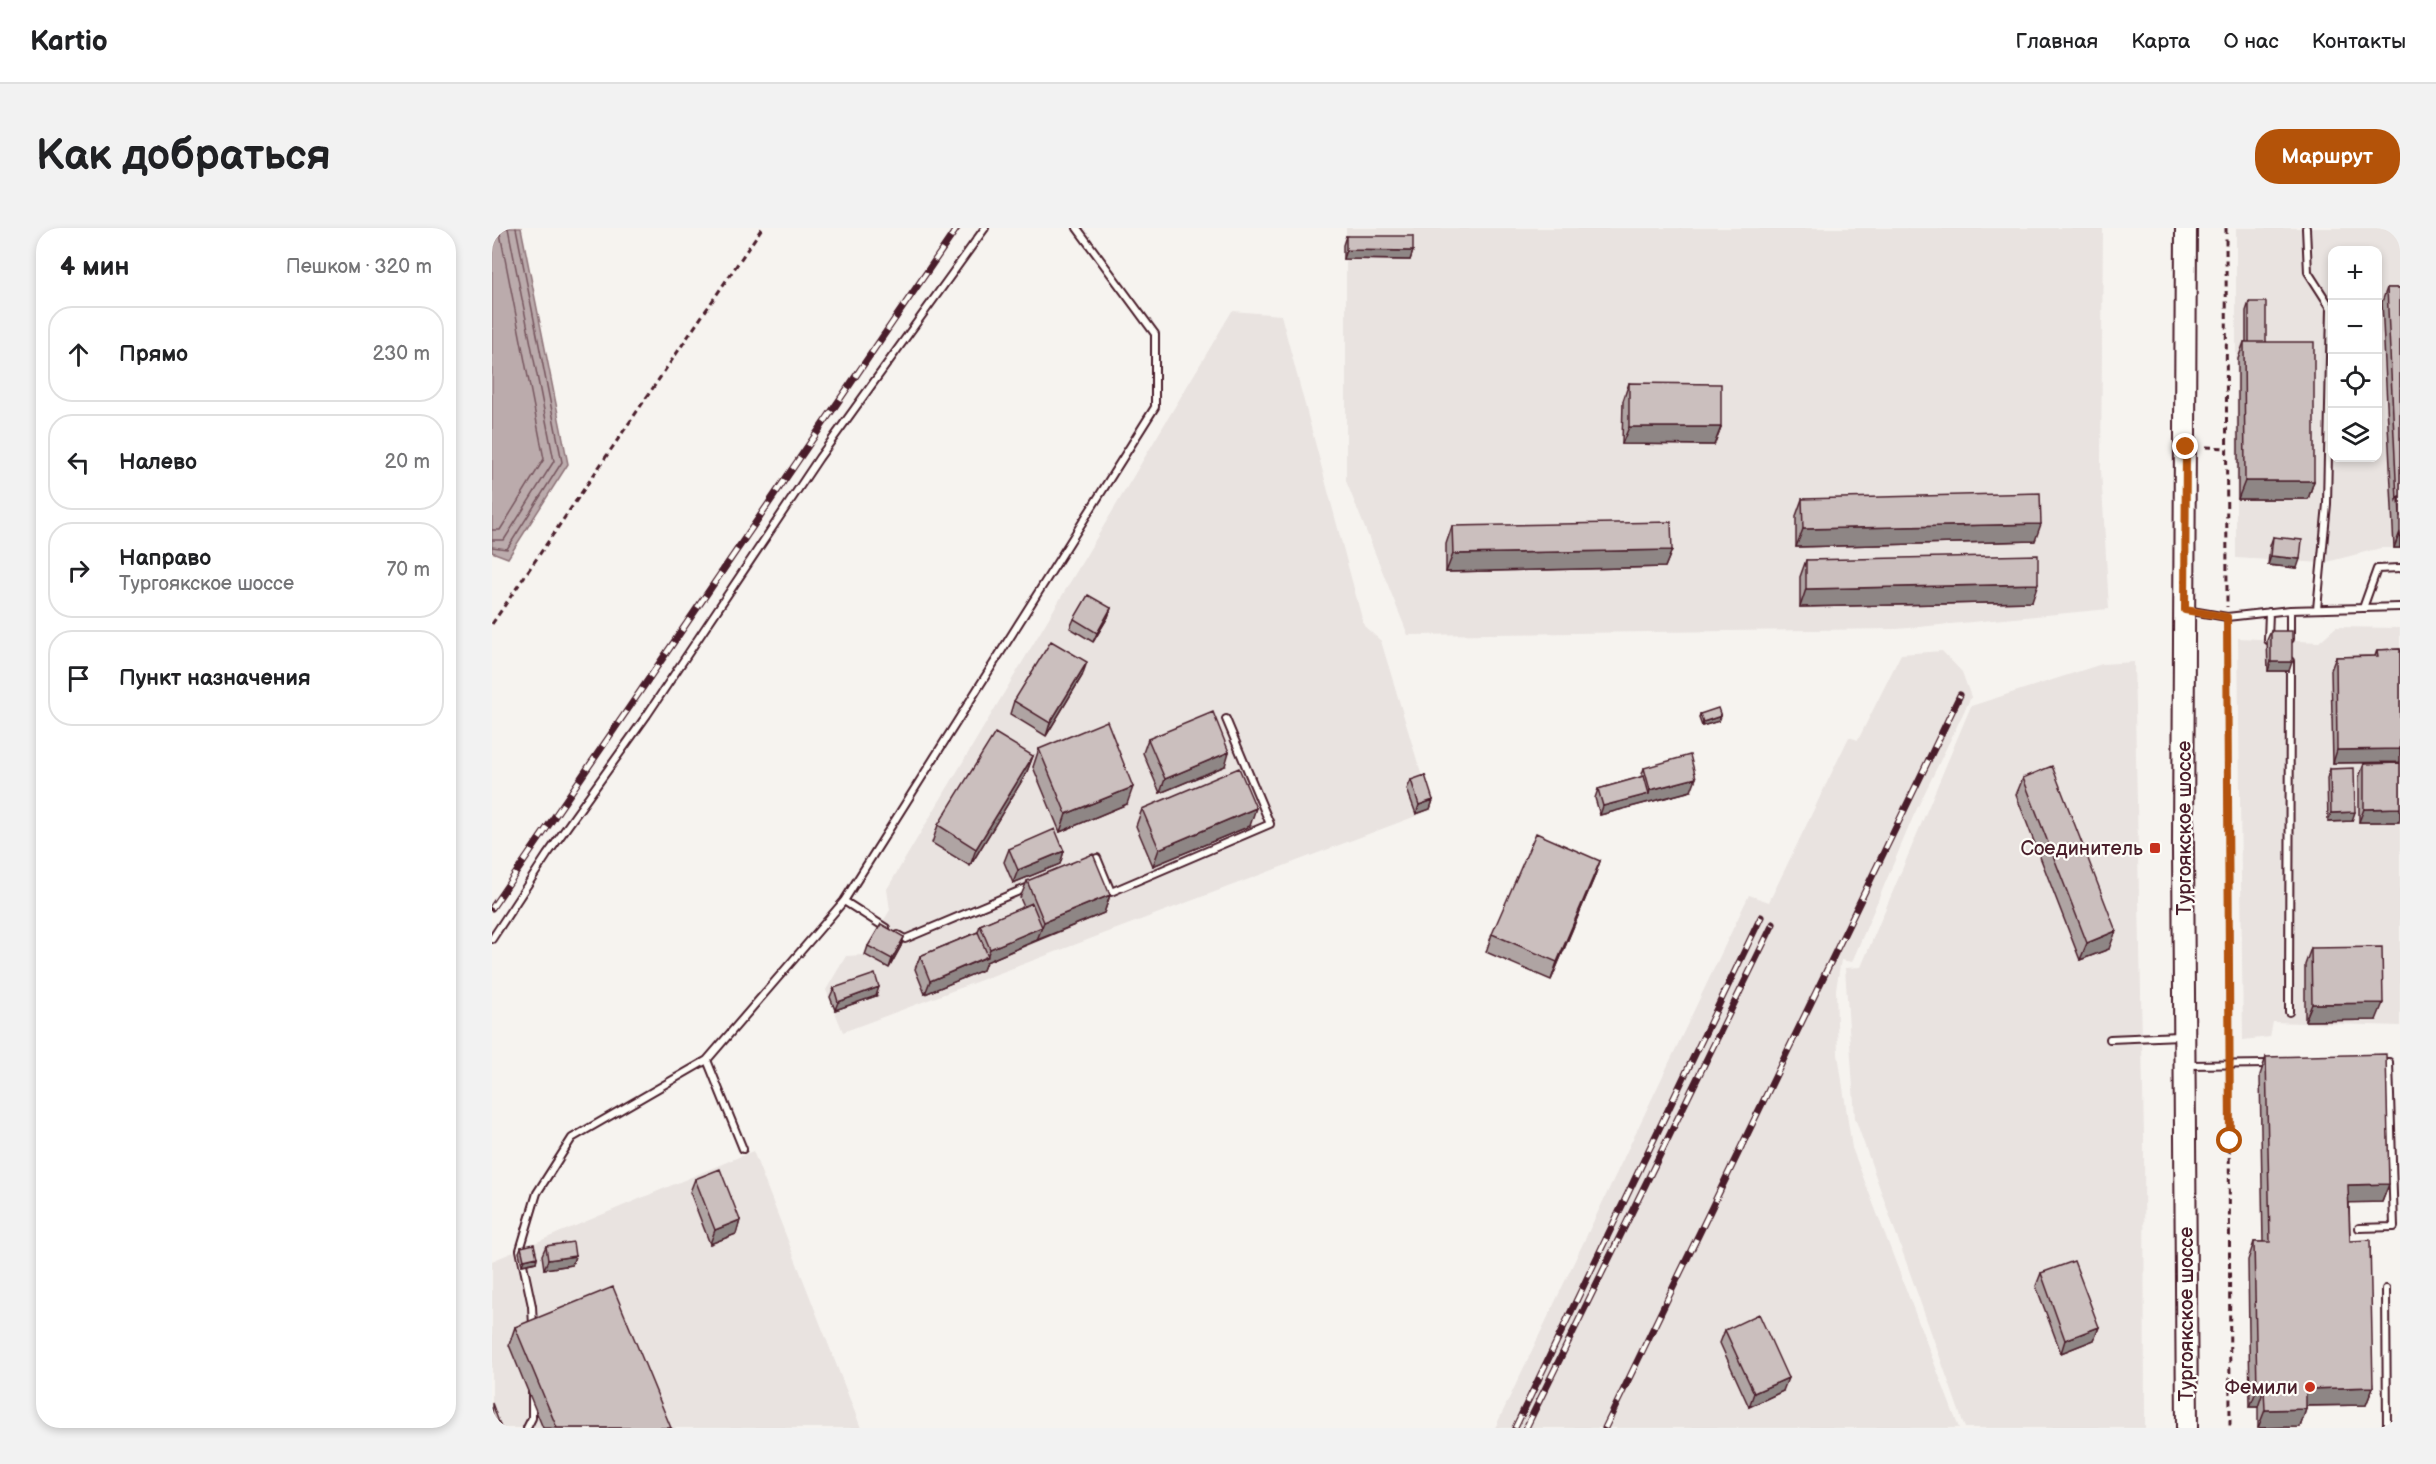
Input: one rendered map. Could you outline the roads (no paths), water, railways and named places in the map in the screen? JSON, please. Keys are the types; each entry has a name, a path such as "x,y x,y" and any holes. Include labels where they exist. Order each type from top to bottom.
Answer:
{"main road":[{"name":"Тургоякское шоссе","path":"2186,228 2182,848 2187,1428"}],"lane":[{"path":"492,939 819,458 985,228"},
{"path":"533,1330 532,1306 520,1250 537,1193 572,1138 707,1060 844,901 1155,408 1155,334 1077,228"},
{"path":"2306,228 2308,272 2331,308 2327,504 2318,609"},
{"path":"2363,608 2377,569 2400,568"},
{"path":"2185,610 2227,617 2290,610 2400,607"},
{"path":"2290,610 2290,645"},
{"path":"2268,640 2269,612"},
{"path":"2289,1012 2290,657"},
{"path":"1087,863 1097,858 1112,891 1270,824 1226,719"},
{"path":"844,901 905,939 1033,885"},
{"path":"2110,1039 2184,1036"},
{"path":"707,1060 743,1149"},
{"path":"2360,1228 2394,1227 2389,1062 2366,1062"},
{"path":"2184,1065 2275,1064"},
{"path":"2386,1289 2387,1428"},
{"path":"527,1428 532,1418 533,1386"}],"water":[{"path":"492,228 521,228 568,464 508,558 492,552"}],"railway":[{"path":"492,908 957,228"},
{"path":"1605,1428 1960,695"},
{"path":"1515,1428 1761,917"},
{"path":"1526,1428 1773,924"}],"place":[{"name":"Соединитель","path":"2155,848"},
{"name":"Фемили","path":"2310,1387"}]}
